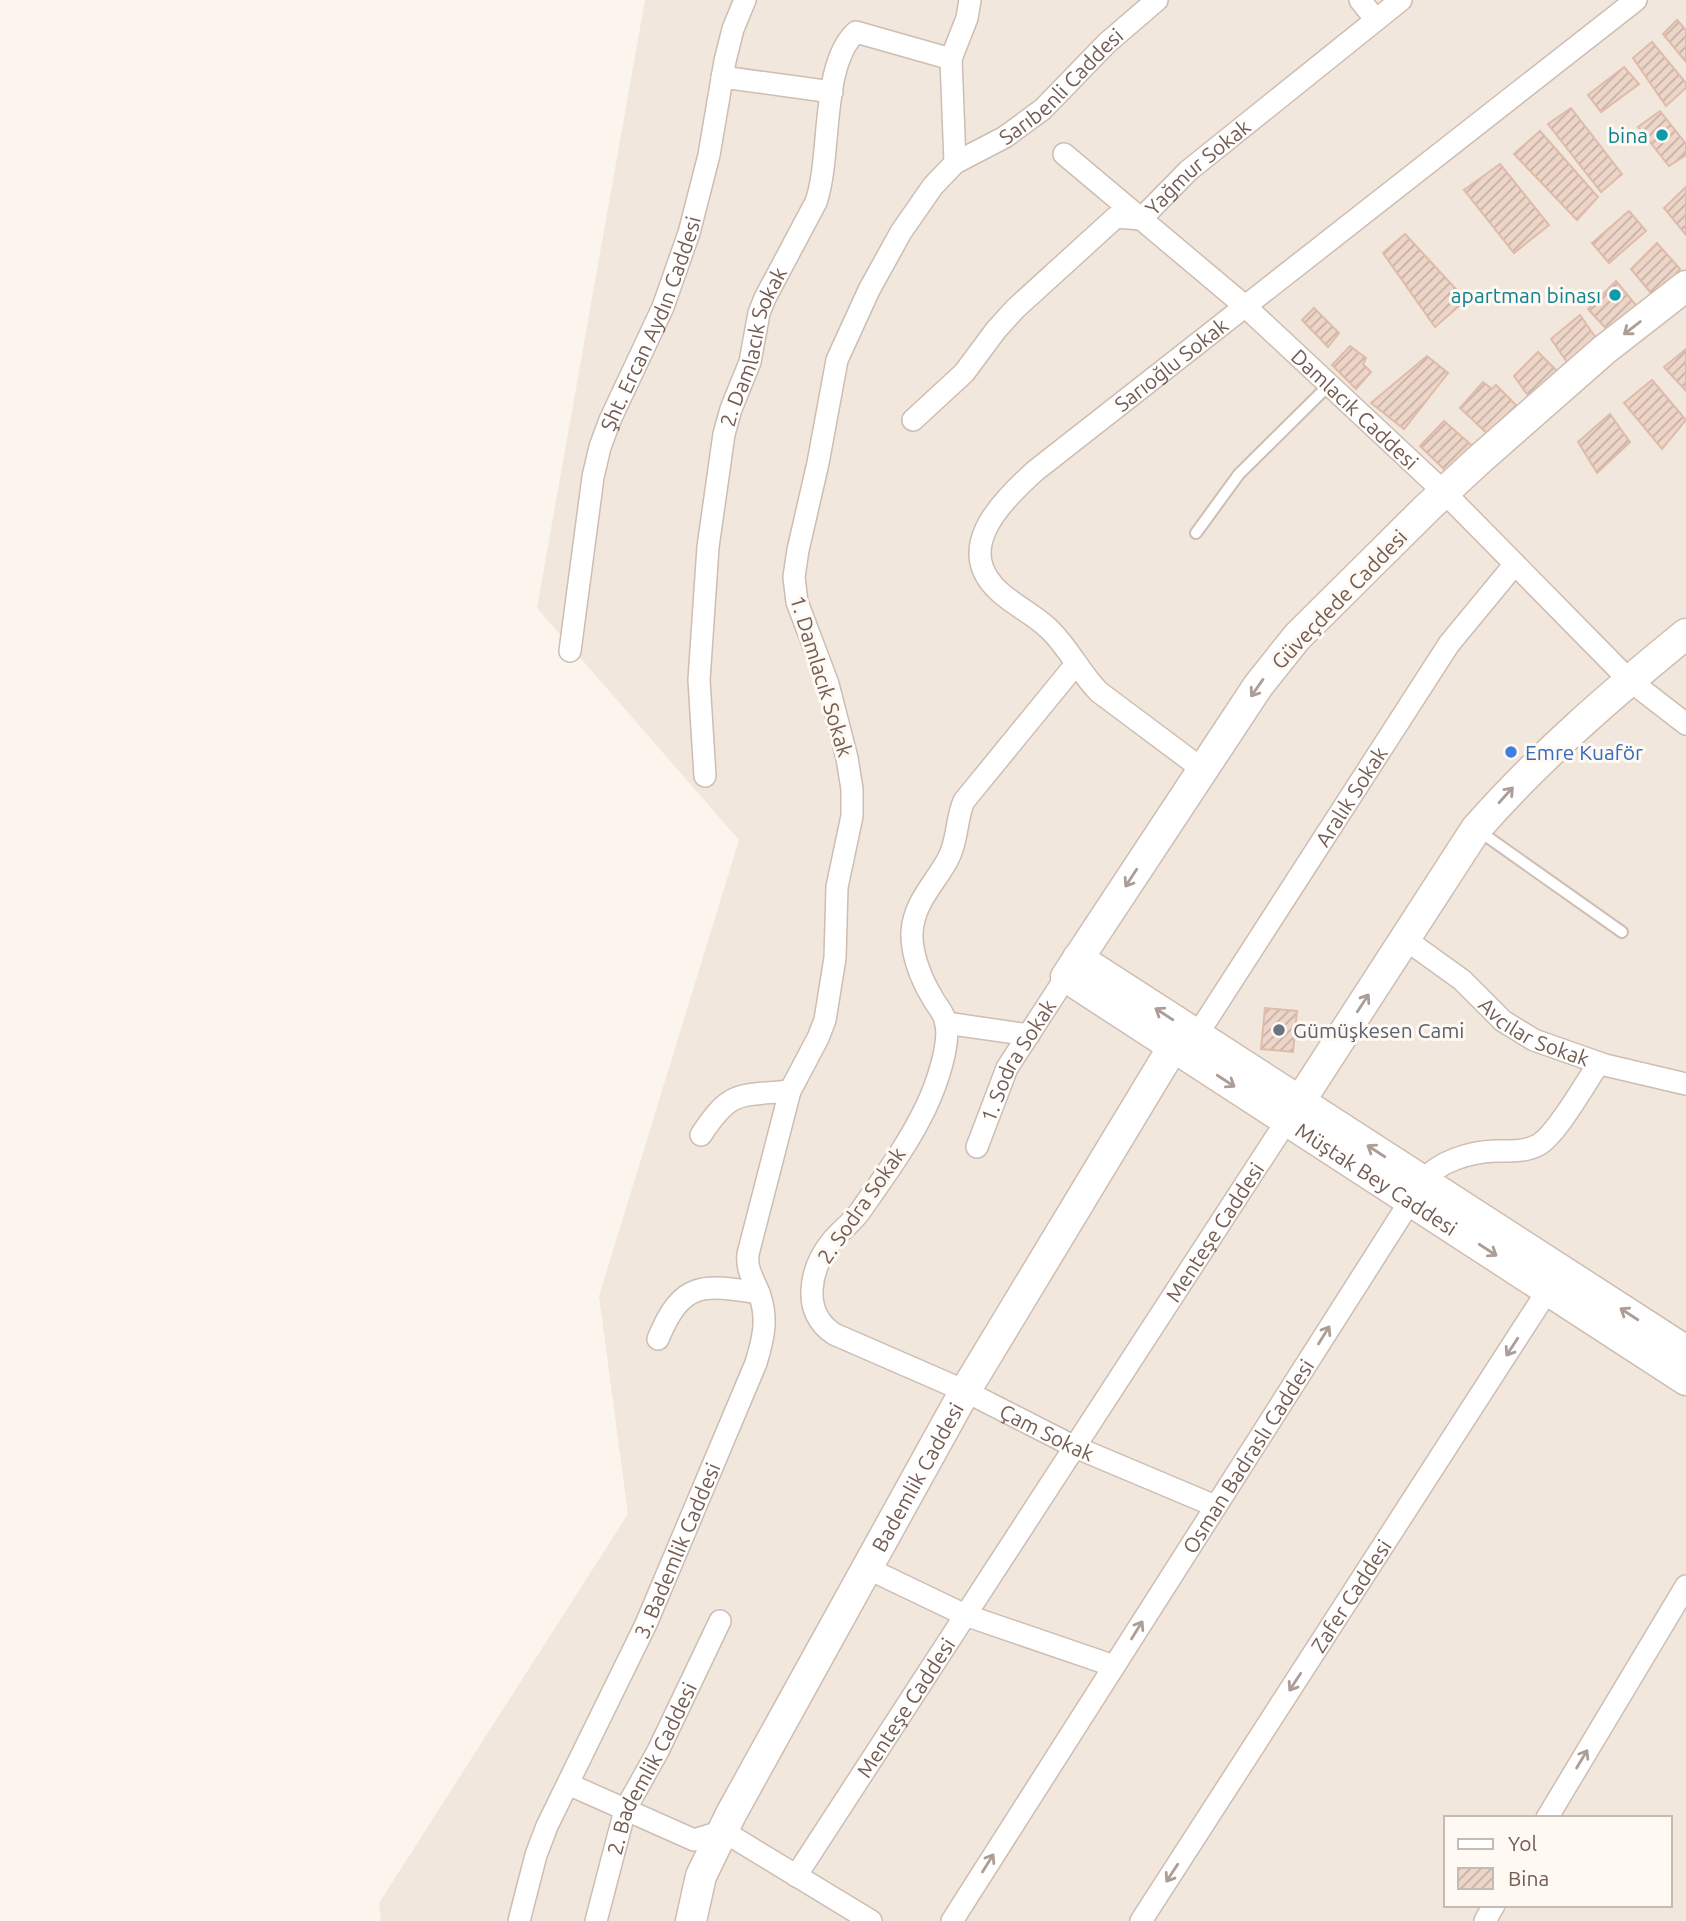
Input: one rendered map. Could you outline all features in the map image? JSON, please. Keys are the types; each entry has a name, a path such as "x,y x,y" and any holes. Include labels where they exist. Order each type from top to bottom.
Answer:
{"street":[{"name":"Şht. Ercan Aydın Caddesi","path":"570,651 593,477 600,447 663,307 689,233 709,155 733,29 745,0"},
{"path":"955,163 951,59 967,18 970,0"},
{"name":"Sarıbenli Caddesi","path":"955,163 1005,137 1043,110 1107,43 1157,0"},
{"path":"1360,0 1376,20"},
{"name":"Yağmur Sokak","path":"913,420 964,373 1015,309 1116,217 1141,219 1188,171 1401,0"},
{"name":"Sarıoğlu Sokak","path":"1202,769 1106,697 1089,682 1050,630 1002,594 979,563 984,530 997,510 1035,471 1636,0"},
{"name":"2. Damlacık Sokak","path":"705,776 699,680 702,624 708,547 724,434 750,362 759,313 816,202 822,185 832,92 844,46 856,32 951,59"},
{"path":"722,77 832,92"},
{"name":"Damlacık Caddesi","path":"1064,154 1247,307 1444,492 1629,680 1686,724"},
{"name":"1. Damlacık Sokak","path":"759,1293 748,1269 748,1254 790,1091 825,1020 835,958 837,887 852,806 849,766 828,684 797,602 794,577 797,550 818,463 834,372 843,345 869,290 911,215 955,163"},
{"name":"Güveçdede Caddesi","path":"1072,967 1258,686 1297,637 1444,492 1604,350 1686,286"},
{"name":"Aralık Sokak","path":"1185,1041 1449,644 1515,564"},
{"name":"Menteşe Caddesi","path":"796,1876 1476,829 1555,745 1686,634"},
{"path":"1029,1035 946,1023 926,985 913,949 914,919 919,903 948,858 956,838 959,810 964,801 1076,664"},
{"name":"Avcılar Sokak","path":"1405,939 1462,980 1494,1014 1516,1030 1555,1048 1599,1063 1686,1084"},
{"name":"Müştak Bey Caddesi","path":"1072,967 1555,1280 1686,1380"},
{"name":"1. Sodra Sokak","path":"977,1147 988,1124 1007,1068 1072,967"},
{"name":"2. Sodra Sokak","path":"843,1338 826,1329 817,1316 812,1297 817,1266 831,1243 858,1214 917,1126 941,1066 946,1044 946,1023"},
{"name":"Bademlik Caddesi","path":"692,1921 701,1876 723,1831 965,1391 1185,1041"},
{"name":"Osman Badraslı Caddesi","path":"952,1921 1416,1190 1428,1175 1450,1161 1476,1154 1525,1150 1537,1146 1553,1131 1599,1063"},
{"path":"701,1135 716,1113 733,1098 790,1091"},
{"name":"Müştak Bey Caddesi","path":"1555,1280 1684,1347"},
{"name":"Zafer Caddesi","path":"1140,1921 1555,1280"},
{"path":"658,1339 677,1302 691,1292 730,1289 759,1293"},
{"name":"3. Bademlik Caddesi","path":"519,1921 540,1842 646,1624 756,1363 765,1326 764,1308 759,1293"},
{"name":"Çam Sokak","path":"843,1338 965,1391 1075,1447 1215,1506"},
{"path":"867,1568 965,1615 1114,1666"},
{"path":"1548,1816 1686,1587"},
{"name":"2. Bademlik Caddesi","path":"596,1921 625,1810 654,1758 720,1621"},
{"path":"568,1784 694,1840 723,1831 871,1921"}],"lane":[{"path":"1196,533 1239,474 1329,385"},
{"path":"1476,829 1622,932"}],"shaded area":[{"path":"645,0 1686,0 1686,1921 381,1921 379,1903 628,1514 599,1296 739,840 537,608"}],"building":[{"path":"1677,20 1686,30 1686,62 1663,34"},
{"path":"1652,42 1686,83 1686,88 1666,106 1633,58"},
{"path":"1624,67 1639,84 1601,112 1588,95"},
{"path":"1571,108 1622,174 1601,192 1548,124"},
{"name":"bina","path":"1660,111 1686,144 1686,155 1669,166 1638,127"},
{"path":"1540,131 1598,197 1577,220 1514,154"},
{"path":"1500,164 1549,225 1514,253 1464,190"},
{"path":"1686,187 1686,235 1664,208"},
{"name":"apartman binası","path":"1629,211 1646,231 1609,263 1592,243"},
{"path":"1405,234 1466,300 1435,327 1383,253"},
{"name":"apartman binası","path":"1657,243 1680,269 1655,298 1631,269"},
{"name":"apartman binası","path":"1616,281 1639,309 1611,334 1588,309"},
{"path":"1314,308 1339,333 1328,347 1302,320"},
{"name":"apartman binası","path":"1580,315 1598,341 1569,365 1551,339"},
{"path":"1350,346 1366,358 1363,364 1371,372 1356,389 1332,365"},
{"path":"1686,349 1686,391 1664,367"},
{"name":"apartman binası","path":"1538,352 1560,374 1532,401 1514,376"},
{"path":"1427,356 1448,373 1404,429 1371,403"},
{"path":"1652,380 1686,420 1662,449 1624,403"},
{"path":"1483,382 1492,389 1496,385 1522,411 1493,439 1460,408"},
{"path":"1610,414 1630,442 1597,473 1578,442"},
{"path":"1444,421 1476,449 1451,476 1420,446"},
{"name":"Gümüşkesen Cami","path":"1265,1008 1297,1011 1293,1052 1261,1049"}],"place":[{"name":"bina","path":"1662,135"},
{"name":"apartman binası","path":"1615,295"},
{"name":"Emre Kuaför","path":"1511,752"},
{"name":"Gümüşkesen Cami","path":"1279,1030"}]}
